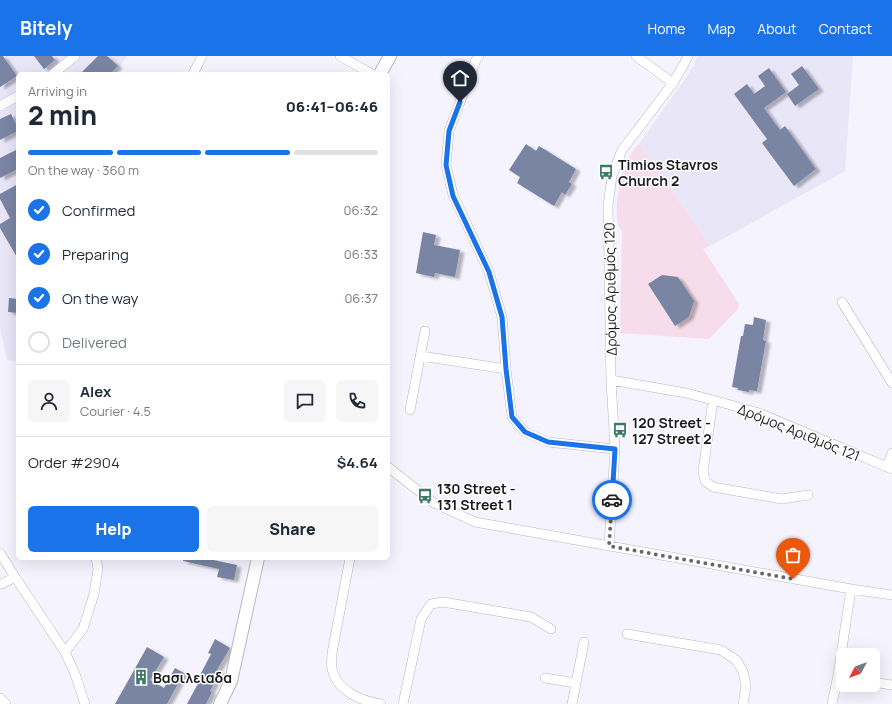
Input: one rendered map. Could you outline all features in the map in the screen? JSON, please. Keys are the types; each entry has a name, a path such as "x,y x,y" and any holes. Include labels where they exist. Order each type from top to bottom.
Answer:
{"street":[{"path":"55,72 75,56"},
{"path":"194,72 202,56"},
{"path":"340,56 368,72"},
{"path":"381,72 390,56"},
{"path":"479,56 476,60 449,131 446,165 453,196 489,272 502,317 512,417 525,432 548,442 615,449"},
{"path":"636,56 673,83"},
{"name":"Δρόμος Αριθμός 120","path":"609,546 615,449 611,380 608,206 612,176 622,150 673,83 688,56"},
{"path":"0,106 16,98"},
{"path":"842,302 892,383"},
{"path":"410,410 425,331"},
{"path":"421,356 506,369"},
{"name":"Δρόμος Αριθμός 121","path":"611,380 686,393 759,413 890,468"},
{"path":"713,400 702,471 705,481 713,487 782,499 808,495"},
{"path":"890,468 892,453"},
{"path":"390,470 434,503 474,522 892,595"},
{"path":"0,553 65,652 75,674 85,704"},
{"path":"65,652 83,630 94,594 98,569 96,560"},
{"path":"220,704 231,681 258,560"},
{"path":"350,560 332,653 332,669 338,683 350,694 381,704"},
{"path":"0,584 15,577"},
{"path":"843,648 851,589"},
{"path":"403,704 420,619 431,604 443,602 530,617 551,629"},
{"path":"627,634 720,650 736,660 743,671 746,686 744,704"},
{"path":"572,704 584,642"},
{"path":"545,678 576,683"},
{"path":"880,683 892,685"},
{"path":"832,704 836,690"},
{"path":"0,698 6,704"}],"shaded area":[{"path":"0,56 127,56 116,72 16,72 16,361 7,360 0,328"},
{"path":"697,56 853,56 845,171 710,246 639,144 694,66"},
{"path":"639,144 710,246 703,249 739,304 738,309 709,339 620,333 622,232 617,216 618,193 627,161"}],"building":[{"path":"0,56 3,56 16,77 0,87"},
{"path":"34,56 52,56 55,60 44,69"},
{"path":"98,56 107,56 118,66 112,72 82,72"},
{"path":"802,66 819,89 795,106 787,94 799,85 791,74"},
{"path":"769,68 786,92 764,108 780,130 785,126 816,169 794,186 762,143 767,139 734,94 747,84 754,94 765,86 758,76"},
{"path":"11,114 16,124 16,132 0,140 0,119"},
{"path":"526,144 536,151 539,146 576,169 569,182 572,184 565,195 562,192 554,206 517,183 520,177 509,170"},
{"path":"16,150 16,170 0,178 0,158"},
{"path":"16,185 16,256 0,228 0,224 10,218 0,199 0,194"},
{"path":"423,232 436,235 434,245 460,250 455,277 435,273 434,277 416,273"},
{"path":"662,275 678,277 694,301 689,317 675,326 648,284"},
{"path":"9,298 16,299 16,313 8,312"},
{"path":"754,317 766,320 763,340 766,341 757,391 749,390 749,392 732,387 741,336 743,336 745,324 753,325"},
{"path":"213,560 237,565 234,580 217,577 219,569 183,561"},
{"path":"215,639 230,648 217,670 220,672 210,691 212,692 206,704 187,704 201,678 199,677 211,654 208,653"},
{"name":"Βασιλειαδα","path":"147,647 164,657 150,680 164,688 175,668 184,673 167,704 115,704"}],"way so far":[{"path":"612,500 609,546 793,579"}],"place":[{"name":"Timios Stavros Church 2","path":"606,172"},
{"name":"120 Street - 127 Street 2","path":"620,430"},
{"name":"130 Street - 131 Street 1","path":"425,496"},
{"name":"Βασιλειαδα","path":"141,677"}],"route":[{"path":"460,102 449,131 446,165 453,196 489,272 502,317 512,417 525,432 548,442 615,449 612,500"}]}
